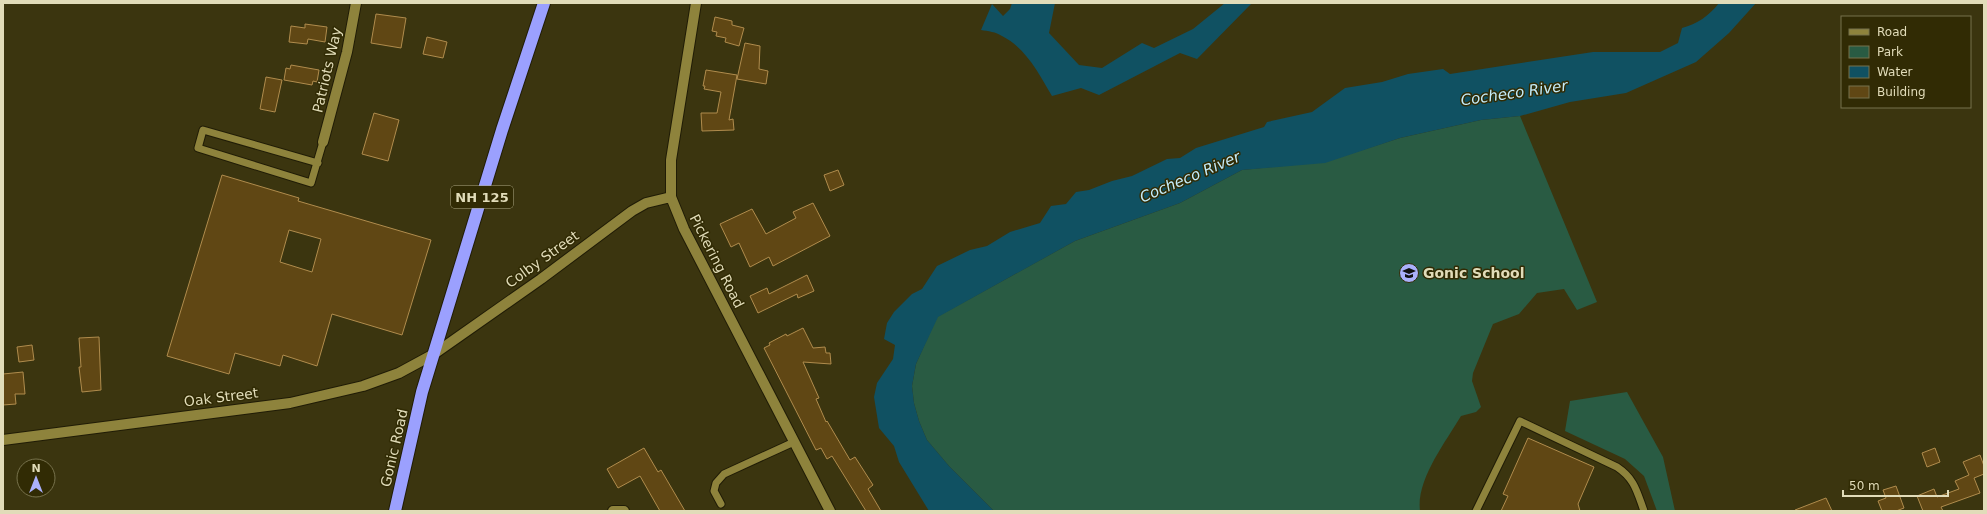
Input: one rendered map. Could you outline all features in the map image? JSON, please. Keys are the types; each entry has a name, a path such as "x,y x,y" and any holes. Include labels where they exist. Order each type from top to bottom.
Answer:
{"highway":[{"name":"NH 125","path":"434,354 502,130 544,3"},
{"name":"Gonic Road","path":"395,511 422,392 434,354"}],"street":[{"name":"Patriots Way","path":"323,142 345,58 356,3"},
{"name":"Pickering Road","path":"696,3 672,153 671,197 684,229 830,511"},
{"name":"Colby Street","path":"434,354 541,279 632,211 646,203 671,197"},
{"name":"Oak Street","path":"3,440 290,403 363,386 399,373 434,354"},
{"path":"613,511 624,511"}],"lane":[{"path":"318,163 203,130 198,148 311,182 318,163 323,142"},
{"path":"1476,511 1520,422 1617,467 1626,473 1633,481 1644,511"},
{"path":"721,504 714,491 716,483 724,474 794,442"}],"green space":[{"path":"1520,116 1597,302 1577,310 1564,289 1537,293 1519,314 1493,324 1473,373 1472,381 1481,407 1476,412 1461,416 1440,450 1422,487 1420,511 994,511 949,466 927,440 919,421 914,403 912,386 916,364 937,317 1075,241 1180,203 1242,170 1325,162 1400,138 1481,120"},
{"path":"1627,392 1663,457 1675,511 1657,511 1644,476 1625,459 1565,431 1570,401"}],"water":[{"path":"1012,3 1055,3 1049,33 1079,65 1102,68 1142,43 1154,48 1193,29 1225,3 1252,3 1197,59 1180,53 1099,95 1081,88 1052,96 1031,62 1018,47 1000,35 981,30 992,4 1003,16 1010,9"},
{"name":"Cocheco River","path":"1719,3 1756,3 1729,33 1696,62 1626,93 1570,102 1520,116 1481,120 1400,138 1325,163 1242,170 1180,203 1075,241 938,317 916,364 912,386 914,403 919,421 927,440 949,466 994,511 929,511 899,462 894,446 879,428 874,397 877,383 893,359 895,345 884,339 887,323 894,312 912,294 922,289 937,266 970,250 987,246 1010,232 1040,223 1051,206 1066,204 1076,192 1089,190 1112,181 1132,176 1167,159 1180,158 1196,148 1264,127 1267,122 1312,112 1345,88 1382,82 1408,74 1443,69 1450,74 1593,52 1660,52 1678,43 1682,28 1702,19"}],"building":[{"path":"376,14 406,18 401,48 371,43"},
{"path":"715,17 732,21 732,25 744,28 739,46 725,42 726,38 716,36 717,32 712,31"},
{"path":"305,24 327,27 325,42 308,39 307,44 289,42 291,26 305,28"},
{"path":"427,37 447,42 443,58 423,54"},
{"path":"745,43 760,46 759,69 768,71 766,84 737,79"},
{"path":"291,65 319,70 317,82 313,81 312,85 284,80 286,68 290,69"},
{"path":"706,70 737,75 729,120 733,119 734,130 702,131 701,113 717,113 721,92 704,89 705,86 703,86"},
{"path":"266,77 282,80 275,112 260,109"},
{"path":"374,113 399,120 388,161 362,154"},
{"path":"838,170 844,185 830,191 824,175"},
{"path":"222,175 299,198 298,201 431,240 402,335 332,314 317,366 283,355 280,366 235,353 229,374 167,356","holes":["289,230 321,239 312,272 280,262"]},
{"path":"813,203 830,236 773,266 769,257 750,267 739,243 731,247 720,224 752,209 766,234 796,218 793,212"},
{"path":"807,275 814,291 798,298 797,294 758,313 750,296 767,288 769,294"},
{"path":"803,328 813,348 825,347 826,353 830,353 831,364 803,362 819,398 816,399 826,422 827,421 850,460 855,457 873,485 868,489 881,511 866,511 832,456 827,459 821,448 816,450 764,348 770,345 769,343 786,334 787,336"},
{"path":"99,337 101,390 82,392 79,367 81,367 79,338"},
{"path":"32,345 34,360 19,362 17,347"},
{"path":"23,372 25,394 15,394 16,404 3,405 3,374"},
{"path":"1528,438 1594,467 1578,504 1580,511 1501,511 1508,496 1503,494"},
{"path":"644,448 658,472 661,470 685,511 660,511 640,476 618,488 607,469"},
{"path":"1935,448 1940,462 1927,467 1922,453"},
{"path":"1980,455 1984,466 1984,474 1974,478 1980,493 1941,507 1943,511 1923,511 1917,496 1934,489 1937,497 1959,489 1955,481 1969,475 1963,462"},
{"path":"1896,486 1904,508 1896,511 1882,511 1878,501 1886,498 1883,490"},
{"path":"1826,498 1832,511 1795,511 1795,510"}],"place":[{"name":"Gonic School","path":"1409,273"}]}
